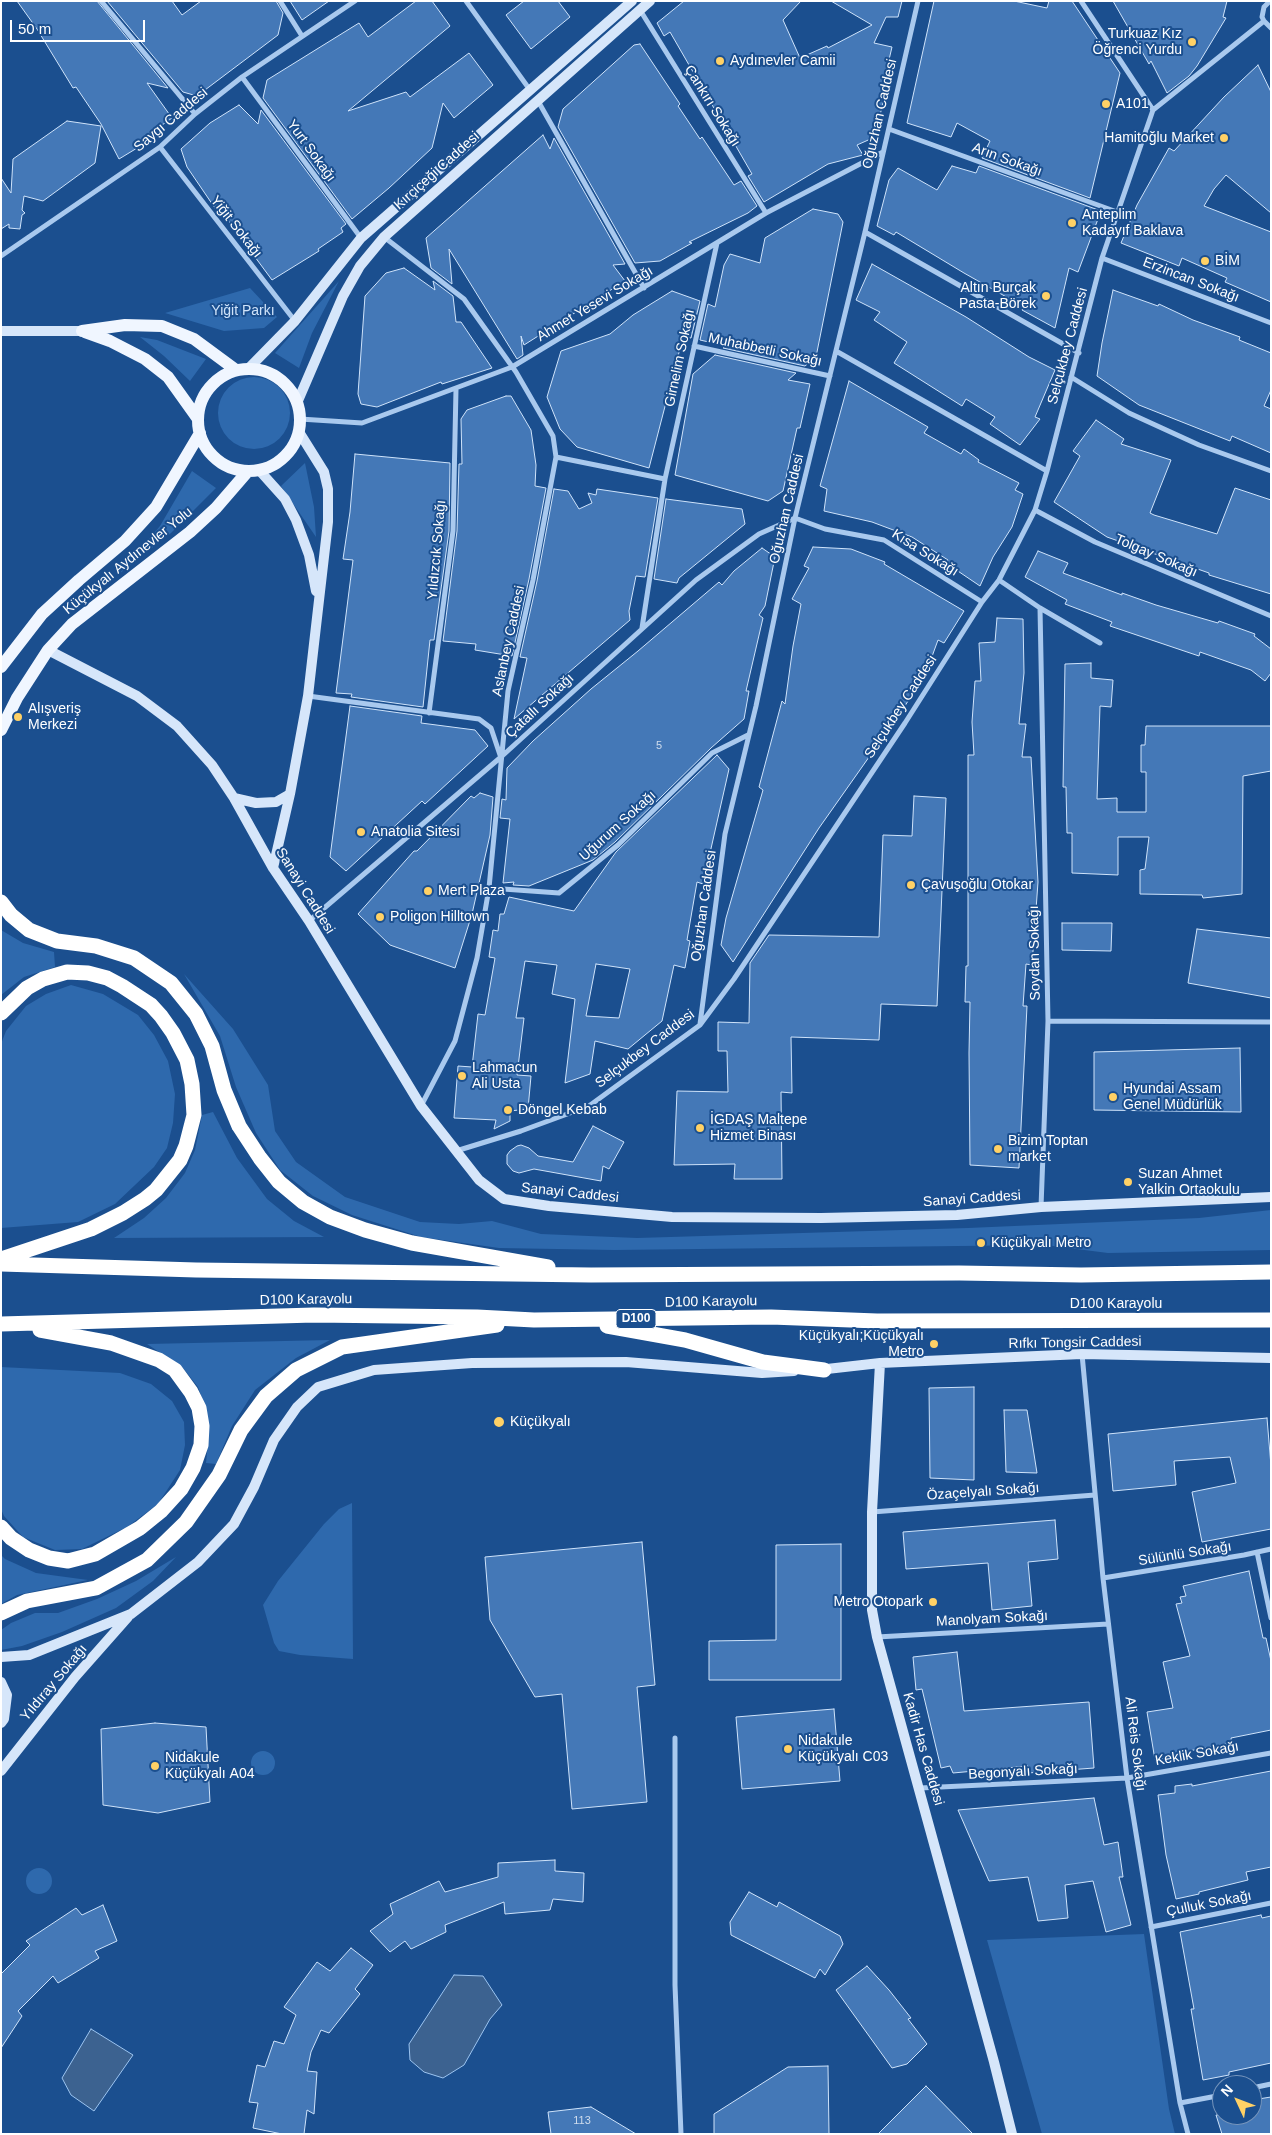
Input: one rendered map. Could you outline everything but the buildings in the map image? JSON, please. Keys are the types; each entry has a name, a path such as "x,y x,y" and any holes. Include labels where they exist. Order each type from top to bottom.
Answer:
{"highway":[{"path":"1,902 11,915 29,930 57,940 96,946 134,958 171,983 196,1014 212,1046 224,1090 239,1126 260,1158 279,1182 303,1202 330,1217 365,1230 412,1243 591,1275"},
{"path":"1,1013 27,988 67,972 88,973 107,978 150,1005 161,1016 177,1040 188,1066 194,1115 180,1160 156,1190 145,1199 123,1213 91,1228 1,1259"},
{"name":"D100 Karayolu","path":"1,1264 196,1270 591,1275 949,1273 1081,1275 1271,1272"},
{"name":"D100 Karayolu","path":"1,1324 314,1315 477,1317 534,1320 771,1317 877,1321 1271,1320"},
{"path":"1,1613 27,1601 96,1588 147,1560 186,1522 220,1475 241,1430 266,1396 296,1370 342,1347 534,1320"},
{"path":"576,1320 684,1340 763,1362 824,1370"},
{"path":"1,1324 111,1343 159,1360 176,1370 191,1392 199,1408 202,1426 201,1444 193,1468 181,1489 161,1511 140,1528 95,1554 68,1561 49,1558 29,1550 11,1538 1,1527"}],"main road":[{"name":"Kırçiçeği Caddesi","path":"243,369 294,321 361,238 632,1"},
{"name":"Kırçiçeği Caddesi","path":"297,403 343,296 360,266 384,237 650,1"},
{"path":"1,331 82,331 125,325 162,326 194,339 243,369"},
{"path":"82,331 110,340 145,358 168,377 198,419"},
{"path":"273,868 290,794 308,696 318,600 326,547 328,489 324,472 300,425 297,403 286,383 274,374 262,370 243,369 224,375 210,388 200,407 198,419 200,433 205,445 214,457 227,466 253,471 275,464 288,453 296,443 300,425"},
{"name":"Küçükyalı Aydınevler Yolu","path":"1,667 42,614 125,542 156,507 200,433"},
{"path":"253,471 285,499 296,520 309,555 318,600"},
{"name":"Küçükyalı Aydınevler Yolu","path":"1,730 17,698 48,650 72,624 190,532 253,471"},
{"name":"Sanayi Caddesi","path":"48,650 137,696 177,726 212,765 234,798 273,868 309,921 421,1106 479,1180 504,1200 672,1217 820,1218 957,1215 1041,1207 1271,1197"},
{"path":"234,798 256,803 276,802 290,794"},
{"name":"Rıfkı Tongsir Caddesi","path":"131,1614 198,1562 234,1524 254,1487 274,1440 297,1407 318,1388 344,1378 374,1370 472,1363 626,1362 762,1373 824,1370 880,1363 1082,1354 1271,1358"},
{"name":"Kadir Has Caddesi","path":"880,1363 872,1512 872,1610 877,1637 920,1788 1012,2134"},
{"path":"1,1657 29,1655 131,1614"},
{"name":"Yıldıray Sokağı","path":"1,1771 75,1678 131,1614"},
{"path":"1,1682 7,1696 4,1718 1,1723"}],"street":[{"path":"102,1 194,114"},
{"path":"280,1 302,36"},
{"name":"Saygı Caddesi","path":"1,256 160,147 194,114 242,77 355,1"},
{"path":"466,1 530,90"},
{"name":"Oğuzhan Caddesi","path":"700,1025 725,834 756,706 795,518 865,232 918,1"},
{"path":"1081,1 1153,110 1264,22"},
{"path":"1270,1 1264,6 1263,12 1264,22 1271,28"},
{"name":"Çankırı Sokağı","path":"640,10 766,213"},
{"name":"Yurt Sokağı","path":"242,77 361,238"},
{"path":"537,100 644,288"},
{"name":"Selçukbey Caddesi","path":"455,1151 521,1131 588,1106 700,1025 734,979 900,731 982,602 999,580 1035,510 1079,353 1102,258 1153,110"},
{"name":"Arın Sokağı","path":"889,129 1117,212"},
{"name":"Yiğit Sokağı","path":"160,147 294,321"},
{"name":"Ahmet Yesevi Sokağı","path":"300,425 362,423 512,367 766,213 883,152"},
{"path":"865,232 1079,353"},
{"name":"Aslanbey Caddesi","path":"384,237 464,299 512,367 553,436 556,456 533,580 508,691 490,888 477,958 455,1041 421,1106"},
{"name":"Girnelim Sokağı","path":"642,628 665,479 717,243"},
{"name":"Erzincan Sokağı","path":"1102,258 1271,323"},
{"name":"Muhabbetli Sokağı","path":"694,346 830,376"},
{"path":"836,351 1047,471"},
{"path":"1071,378 1129,413 1199,445 1271,471"},
{"name":"Yıldızcık Sokağı","path":"430,713 453,531 456,389"},
{"path":"556,456 665,479"},
{"name":"Tolgay Sokağı","path":"1035,510 1095,542 1271,616"},
{"name":"Kısa Sokağı","path":"795,518 826,529 884,540 982,602"},
{"name":"Çatallı Sokağı","path":"309,921 501,758 696,580 759,534 795,518"},
{"path":"999,580 1040,608 1100,642"},
{"name":"Soydan Sokağı","path":"1040,608 1048,1021 1041,1207"},
{"path":"308,696 479,719 491,728 501,758"},
{"name":"Uğurum Sokağı","path":"490,888 559,893 618,845 712,753 748,735"},
{"path":"1048,1021 1271,1022"},
{"name":"Ali Reis Sokağı","path":"1082,1354 1103,1578 1127,1778 1180,2104 1188,2134"},
{"name":"Özaçelyalı Sokağı","path":"872,1512 1095,1495"},
{"name":"Sülünlü Sokağı","path":"1103,1578 1271,1549"},
{"path":"1257,1552 1271,1618"},
{"name":"Manolyam Sokağı","path":"877,1637 1108,1624"},
{"path":"675,1738 675,1985 681,2134"},
{"name":"Keklik Sokağı","path":"1127,1778 1271,1753"},
{"name":"Begonyalı Sokağı","path":"920,1788 1127,1778"},
{"name":"Çulluk Sokağı","path":"1151,1927 1271,1903"},
{"path":"1180,2104 1212,2096"}],"green space":[{"path":"339,281 312,333 299,368 275,353"},
{"name":"Yiğit Parkı","path":"250,288 277,317 264,328 224,331 165,313"},
{"path":"140,337 157,340 206,359 190,381 164,356"},
{"path":"261,377 280,387 288,399 290,413 288,427 280,439 268,447 247,449 228,439 220,427 218,406 228,387 240,379"},
{"path":"305,463 314,507 316,537 281,486"},
{"path":"192,471 216,488 171,533 119,574 160,526"},
{"path":"1,930 23,943 54,952 55,967 24,977 1,995"},
{"path":"184,974 233,1029 268,1085 275,1131 296,1162 345,1197 420,1222 459,1224 492,1221 541,1234 637,1238 968,1228 1199,1218 1271,1210 1271,1250 1108,1253 1045,1245 614,1250 499,1248 421,1237 352,1215 313,1196 280,1170 256,1133 236,1087 220,1036"},
{"path":"71,985 103,994 138,1015 154,1035 168,1061 175,1094 173,1123 167,1148 154,1167 115,1204 78,1222 1,1228 1,1044 6,1031 26,1006 46,994"},
{"path":"213,1112 237,1158 267,1199 294,1221 324,1237 114,1238 144,1218 166,1198 185,1173 195,1150 202,1115"},
{"path":"330,1340 296,1358 255,1390 232,1426 216,1464 206,1463 209,1432 205,1407 198,1387 183,1368 147,1344"},
{"path":"1,1367 120,1373 151,1384 172,1401 184,1422 185,1445 180,1470 158,1504 127,1527 82,1549 55,1550 23,1537 4,1516 1,1509"},
{"path":"352,1503 353,1659 300,1655 279,1651 274,1643 263,1605 278,1581 324,1524 339,1509"},
{"path":"1,1555 5,1559 36,1573 88,1580 17,1595 1,1604"},
{"path":"176,1557 153,1581 116,1608 62,1632 22,1646 1,1650 1,1630 11,1623 35,1613 58,1613 97,1599 136,1581"},
{"path":"263,1751 272,1754 275,1763 272,1772 263,1775 254,1772 251,1763 254,1754"},
{"path":"39,1868 48,1872 52,1881 48,1890 39,1894 30,1890 26,1881 30,1872"},
{"path":"1144,1934 1169,2109 1175,2134 1042,2134 987,1940"}],"shaded area":[{"path":"454,1975 483,1976 502,2005 490,2019 464,2065 443,2078 424,2072 410,2060 409,2044"},
{"path":"91,2029 133,2055 94,2111 71,2095 62,2078"}],"place":[{"name":"Turkuaz Kız Öğrenci Yurdu","path":"1192,42"},
{"name":"Aydınevler Camii","path":"720,61"},
{"name":"A101","path":"1106,104"},
{"name":"Hamitoğlu Market","path":"1224,138"},
{"name":"Anteplim Kadayıf Baklava","path":"1072,223"},
{"name":"BİM","path":"1205,261"},
{"name":"Altın Burçak Pasta-Börek","path":"1046,296"},
{"name":"Alışveriş Merkezi","path":"18,717"},
{"name":"Anatolia Sitesi","path":"361,832"},
{"name":"Çavuşoğlu Otokar","path":"911,885"},
{"name":"Mert Plaza","path":"428,891"},
{"name":"Poligon Hilltown","path":"380,917"},
{"name":"Lahmacun Ali Usta","path":"462,1076"},
{"name":"Hyundai Assam Genel Müdürlük","path":"1113,1097"},
{"name":"Döngel Kebab","path":"508,1110"},
{"name":"İGDAŞ Maltepe Hizmet Binası","path":"700,1128"},
{"name":"Bizim Toptan market","path":"998,1149"},
{"name":"Suzan Ahmet Yalkin Ortaokulu","path":"1128,1182"},
{"name":"Küçükyalı Metro","path":"981,1243"},
{"name":"Küçükyalı;Küçükyalı Metro","path":"934,1344"},
{"name":"Küçükyalı","path":"499,1422"},
{"name":"Metro Otopark","path":"933,1602"},
{"name":"Nidakule Küçükyalı C03","path":"788,1749"},
{"name":"Nidakule Küçükyalı A04","path":"155,1766"}]}
